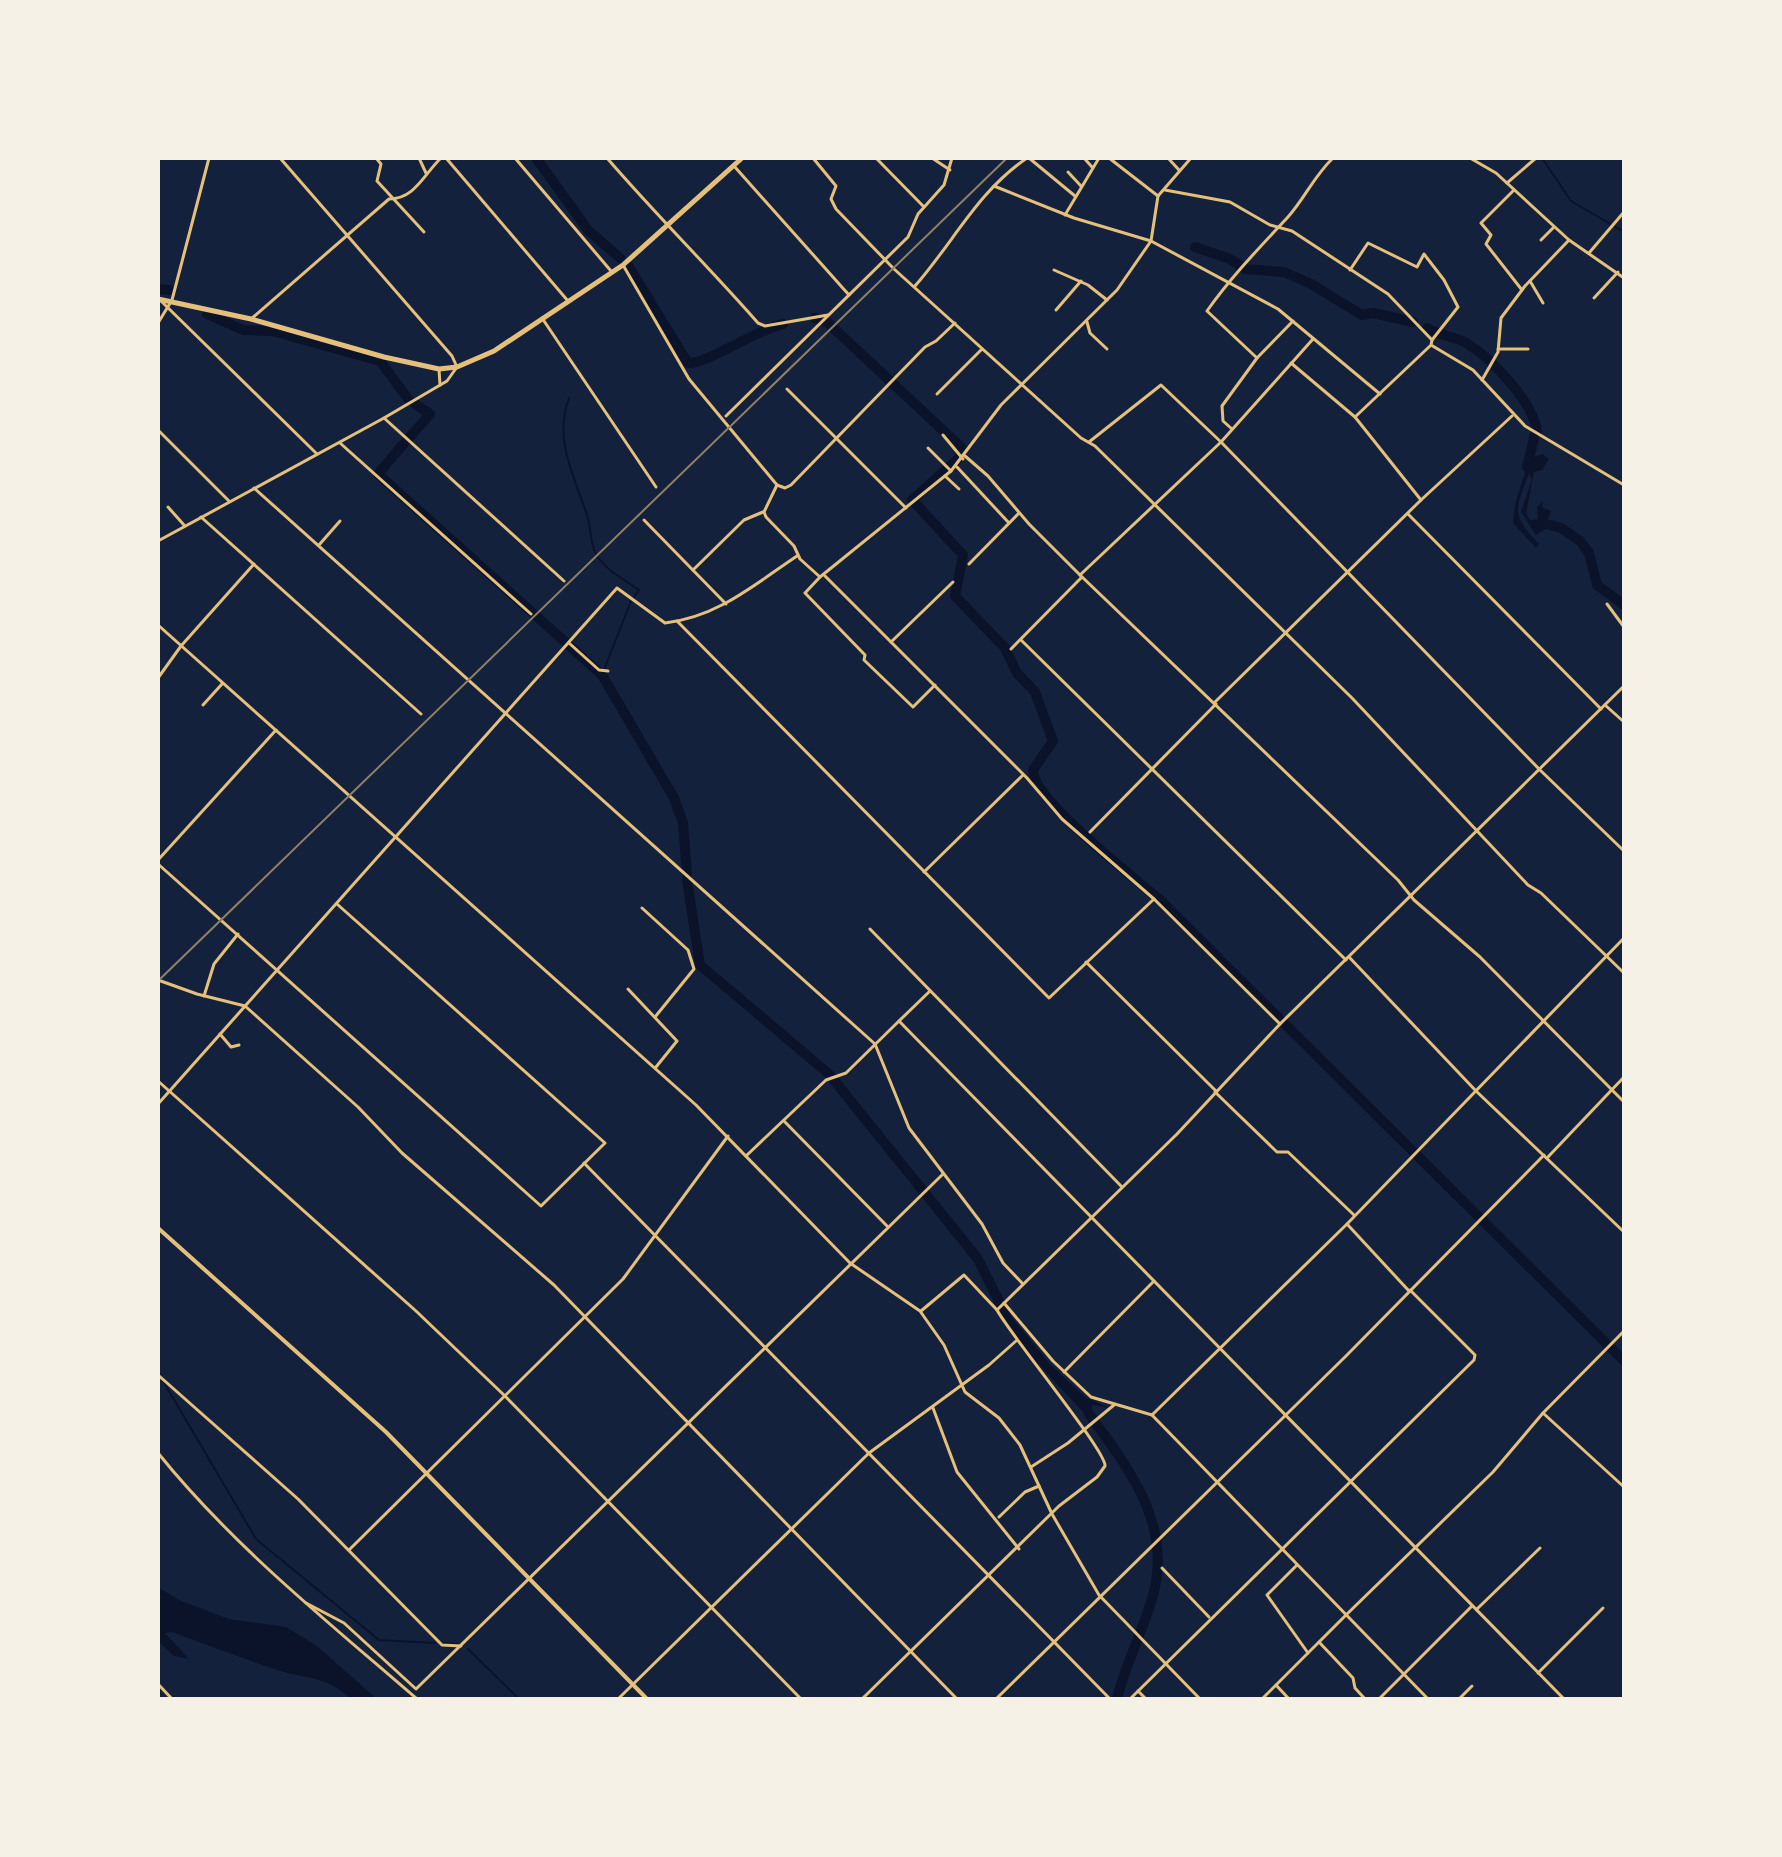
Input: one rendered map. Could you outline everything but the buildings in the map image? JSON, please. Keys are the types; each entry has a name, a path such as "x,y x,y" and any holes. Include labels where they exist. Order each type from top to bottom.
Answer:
{"main road":[{"path":"158,299 251,319 439,369 457,367 485,356 623,265 742,158"}],"street":[{"path":"158,323 172,300 209,158"},
{"path":"158,541 384,418 440,385 457,367 452,356 280,158"},
{"path":"376,158 381,164 377,181 424,232"},
{"path":"419,158 426,167 426,173"},
{"path":"251,319 389,199 418,187 426,173 444,158 568,301"},
{"path":"515,158 613,272"},
{"path":"607,158 761,325 821,313 826,318"},
{"path":"813,158 833,180 836,209 886,261 1089,442 1352,698 1528,885 1541,893 1624,973"},
{"path":"876,158 924,207"},
{"path":"932,158 950,170"},
{"path":"724,417 908,237 924,207 944,185 952,158"},
{"path":"914,287 945,251 953,231 994,186 1028,158 1075,196"},
{"path":"1084,158 1092,167"},
{"path":"1065,215 1099,158"},
{"path":"1109,158 1158,196"},
{"path":"1168,158 1179,170"},
{"path":"935,685 913,707 864,660 865,655 805,593 956,466 996,411 1107,300 1151,241 1158,196 1191,158"},
{"path":"1257,358 1208,314 1226,283 1291,213 1317,174 1333,158"},
{"path":"1470,158 1507,183 1569,240 1624,278"},
{"path":"1507,183 1536,158"},
{"path":"734,166 849,295"},
{"path":"1068,172 1081,186"},
{"path":"994,186 1065,215 1151,241 1278,309 1380,394"},
{"path":"1165,190 1230,202 1277,227 1292,231 1396,300 1431,343 1466,365 1531,431 1624,485"},
{"path":"1514,190 1481,223 1491,235 1486,244 1522,290"},
{"path":"1589,253 1623,219 1624,212"},
{"path":"1541,240 1554,227"},
{"path":"1482,380 1498,349 1499,321 1522,290 1569,240"},
{"path":"1350,270 1368,243 1417,267 1424,254 1457,304 1457,310 1431,343 1355,417"},
{"path":"623,265 689,379 724,417 727,425 777,485 788,487 925,347 955,323"},
{"path":"1054,270 1081,281 1107,300"},
{"path":"1594,298 1618,272"},
{"path":"1056,310 1081,281"},
{"path":"1530,281 1543,303"},
{"path":"158,299 317,454"},
{"path":"542,318 656,487"},
{"path":"1232,429 1223,421 1222,406 1257,358 1293,321"},
{"path":"1087,322 1090,333 1107,349"},
{"path":"1011,649 1081,576 1221,442 1314,338"},
{"path":"937,394 983,348"},
{"path":"1498,349 1528,349"},
{"path":"1291,363 1355,417 1421,500"},
{"path":"439,369 440,385"},
{"path":"1089,442 1161,385 1348,571 1540,770 1624,851"},
{"path":"787,389 906,508"},
{"path":"1090,832 1284,633 1513,415"},
{"path":"384,418 564,581"},
{"path":"158,430 229,501"},
{"path":"943,435 962,457 988,476 1019,513 1081,576 1216,703 1412,896 1480,957 1624,1102"},
{"path":"339,443 531,614"},
{"path":"928,448 950,469"},
{"path":"956,466 1009,523"},
{"path":"945,476 959,489"},
{"path":"693,570 744,520 764,512 777,485"},
{"path":"254,488 875,1044 909,1128 982,1224 992,1248 1023,1284"},
{"path":"168,507 185,526"},
{"path":"764,512 794,546 797,556 822,576 935,685 1062,819 1154,899 1280,1024"},
{"path":"969,564 1019,513"},
{"path":"1408,514 1601,709"},
{"path":"201,517 421,714"},
{"path":"644,520 726,604"},
{"path":"318,546 340,521"},
{"path":"158,1104 617,588 665,623 700,617 726,604 797,556"},
{"path":"158,678 181,646 254,564"},
{"path":"891,642 953,582"},
{"path":"1607,604 1624,627"},
{"path":"677,621 1049,998 1154,899"},
{"path":"158,625 655,1068 728,1136 850,1263 920,1311 944,1345 961,1384 973,1401 1003,1421 1099,1595 1200,1699"},
{"path":"1021,640 1347,959 1476,1091 1624,1232"},
{"path":"569,643 599,670 608,671"},
{"path":"203,705 223,683"},
{"path":"998,1309 1280,1024 1624,686"},
{"path":"1605,705 1624,722"},
{"path":"276,730 158,862 541,1206 605,1143 337,904"},
{"path":"924,872 1023,775"},
{"path":"642,908 688,950 694,969 655,1017"},
{"path":"870,929 1122,1187"},
{"path":"204,996 214,964 238,934"},
{"path":"1152,1415 1347,1224 1624,938"},
{"path":"1086,962 1277,1152 1288,1152 1354,1215"},
{"path":"158,980 245,1006 358,1107 413,1163 520,1253 585,1317 957,1699"},
{"path":"628,989 677,1041 655,1068"},
{"path":"746,1156 833,1078 846,1073 930,991"},
{"path":"899,1021 1564,1699"},
{"path":"220,1034 231,1047 239,1045"},
{"path":"996,1699 1052,1640 1286,1416 1624,1077"},
{"path":"158,1081 416,1311 505,1396 801,1699"},
{"path":"784,1121 888,1227"},
{"path":"349,1550 623,1279 728,1136"},
{"path":"584,1163 1110,1699"},
{"path":"306,1603 344,1623 416,1689 943,1174"},
{"path":"1130,1699 1474,1360 1475,1355 1347,1224"},
{"path":"158,1228 427,1473 647,1699"},
{"path":"862,1699 1105,1466 1104,1457 1083,1431 1066,1401 1016,1341 998,1309 962,1275 920,1311"},
{"path":"1064,1372 1154,1281"},
{"path":"1004,1303 1064,1372 1091,1397 1152,1415 1428,1699"},
{"path":"1262,1699 1493,1472 1543,1413 1624,1331"},
{"path":"618,1699 869,1453 933,1408 1016,1341"},
{"path":"158,1375 298,1499 442,1645 461,1646"},
{"path":"1031,1467 1094,1423 1114,1405"},
{"path":"933,1408 957,1472 1019,1549"},
{"path":"1543,1413 1624,1487"},
{"path":"158,1453 227,1530 417,1699"},
{"path":"999,1517 1025,1492 1039,1486"},
{"path":"1476,1610 1540,1548"},
{"path":"1297,1565 1267,1595 1308,1653"},
{"path":"1162,1568 1211,1618"},
{"path":"1379,1699 1472,1606"},
{"path":"1538,1673 1603,1608"},
{"path":"1319,1642 1353,1678 1355,1688 1365,1699"},
{"path":"158,1684 172,1699"},
{"path":"1276,1685 1289,1699"},
{"path":"1459,1699 1472,1686"},
{"path":"1138,1691 1146,1699"}],"water":[{"path":"1531,453 1530,458 1543,454 1549,459 1542,470 1534,472 1526,514 1530,520 1538,519 1537,507 1543,501 1542,507 1551,511 1548,520 1555,523 1536,535 1521,512 1532,479 1529,474 1518,512 1524,526 1539,544 1536,548 1513,523 1515,504"},
{"path":"1003,1306 1050,1364 1085,1397 1110,1408 1092,1405 1092,1422 1024,1347 1004,1316"},
{"path":"158,1587 179,1600 229,1619 286,1627 317,1646 377,1699 350,1699 325,1682 277,1670 172,1632 165,1633 189,1659 174,1656 158,1641"}],"waterway":[{"path":"536,158 588,230 620,258"},
{"path":"1542,158 1571,201 1624,232"},
{"path":"1195,247 1230,259 1245,269 1284,272 1311,284 1362,315 1373,313 1413,322"},
{"path":"629,267 688,363 783,324"},
{"path":"158,289 170,290"},
{"path":"207,314 243,330 272,331 380,361 409,400"},
{"path":"815,318 827,322 962,448 959,458 912,500"},
{"path":"1427,328 1463,341 1488,360 1520,395 1537,431"},
{"path":"569,398 563,429 565,444 588,518 594,550 610,570 639,590 631,601 602,675"},
{"path":"408,439 430,414 415,404"},
{"path":"1527,467 1535,434"},
{"path":"406,441 378,474 602,675 674,798 683,823 687,873"},
{"path":"915,503 963,555 955,596 1005,648 1017,673 1035,692 1053,741 1033,770 1037,783 1049,799 1087,838 1160,900 1624,1361"},
{"path":"1542,523 1561,528 1580,541 1589,553 1597,585 1624,605"},
{"path":"687,880 700,965 829,1074 978,1259 1005,1313"},
{"path":"163,1381 256,1539 379,1640 435,1643"},
{"path":"1089,1414 1133,1478 1153,1523 1157,1547 1152,1599 1117,1699"},
{"path":"443,1643 459,1644"},
{"path":"468,1649 519,1699"}],"railway":[{"path":"158,981 1007,158"}]}
